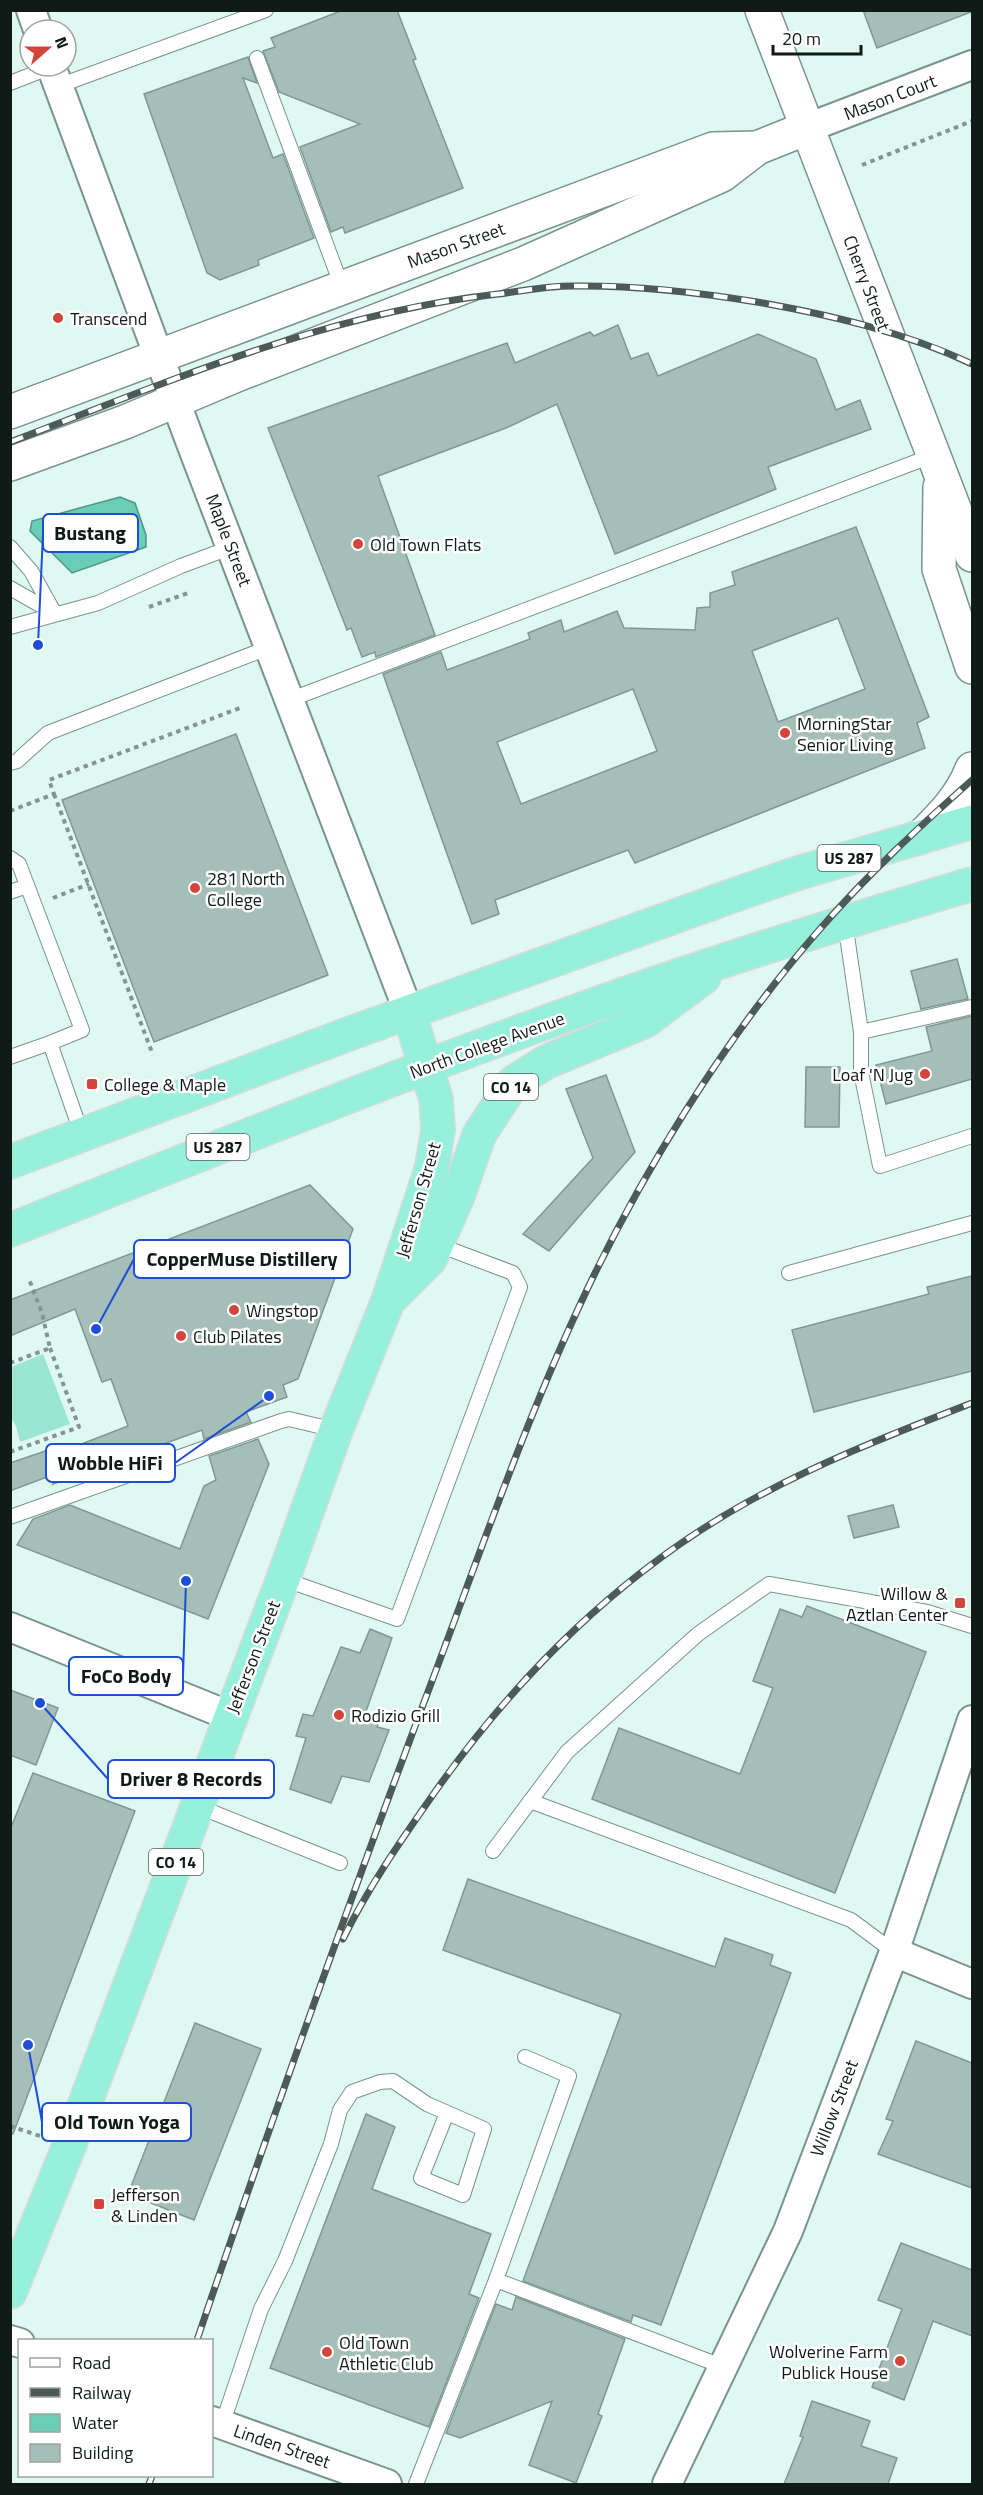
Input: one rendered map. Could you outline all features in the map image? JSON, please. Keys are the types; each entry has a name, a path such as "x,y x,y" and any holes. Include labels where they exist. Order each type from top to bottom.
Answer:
{"highway":[{"name":"US 287","path":"10,1162 736,894 972,822"},
{"name":"North College Avenue","path":"10,1230 426,1067 640,989 845,922 970,888"},
{"name":"CO 14","path":"422,1241 457,1198 478,1135 513,1083 546,1062 645,1021 725,962"},
{"name":"Jefferson Street","path":"10,2292 69,2146 283,1579 336,1430 388,1301 422,1241 436,1147 436,1099 409,1013"}],"street":[{"name":"Cherry Street","path":"762,10 972,555"},
{"name":"Mason Court","path":"807,128 972,65"},
{"name":"Maple Street","path":"55,78 409,1013"},
{"name":"Mason Street","path":"10,465 523,264 722,175 757,148 807,128"},
{"name":"Mason Street","path":"10,412 713,149 757,148"},
{"path":"937,463 939,568 972,667"},
{"path":"922,836 950,809 965,786 972,769"},
{"path":"10,1627 230,1716"},
{"name":"Willow Street","path":"667,2484 788,2231 964,1774 972,1720"},
{"path":"894,1952 972,1984"},
{"name":"Linden Street","path":"217,2423 387,2484"}],"lane":[{"path":"78,66 266,10"},
{"path":"257,58 342,287"},
{"path":"10,83 32,78"},
{"path":"289,700 937,463"},
{"path":"10,547 31,571 55,614"},
{"path":"10,627 98,603 181,566 232,547"},
{"path":"10,588 55,614"},
{"path":"10,764 17,761 48,733 270,647"},
{"path":"10,1058 82,1030 27,886 13,862"},
{"path":"10,892 27,886"},
{"path":"845,922 861,1032 861,1072 880,1166 972,1136"},
{"path":"861,1032 972,1007"},
{"path":"50,1043 82,1135"},
{"path":"789,1273 972,1223"},
{"path":"283,1579 397,1619 520,1287 513,1273 422,1241"},
{"path":"10,1517 281,1421 289,1419 336,1430"},
{"path":"493,1851 567,1752 698,1634 769,1584 927,1612 972,1626"},
{"path":"530,1801 851,1920 894,1952"},
{"path":"196,1806 340,1863"},
{"path":"416,2484 496,2280 569,2076 525,2057"},
{"path":"217,2423 261,2309 294,2240 331,2144 340,2110 352,2092 380,2082 393,2081 426,2104 447,2113 484,2129 463,2195 421,2178 447,2113"},
{"path":"496,2280 724,2367"}],"path":[{"path":"862,165 972,121"},
{"path":"153,1055 49,780 240,708"},
{"path":"10,811 54,794"},
{"path":"46,900 89,884"},
{"path":"10,1452 79,1427 50,1348 42,1313 29,1279"},
{"path":"10,1363 50,1348"}],"shaded area":[{"path":"43,1354 70,1424 20,1442 16,1426 11,1418 11,1367"}],"water":[{"path":"120,497 135,503 146,535 146,547 72,573 30,531 32,521"}],"building":[{"path":"343,10 397,10 416,59 413,60 463,188 345,233 343,227 331,232 300,147 360,124 279,92 263,51 275,47 271,38"},
{"path":"863,10 971,10 971,12 877,48"},
{"path":"248,57 257,83 243,78 273,158 283,154 314,238 258,260 259,265 220,280 207,273 144,94"},
{"path":"618,325 631,359 648,353 658,376 758,334 816,359 836,410 860,400 871,429 768,467 776,489 615,554 557,404 506,428 378,476 435,635 376,657 375,652 362,657 351,628 347,630 268,428 507,343 515,363 590,332 594,336"},
{"name":"MorningStar Senior Living","path":"856,527 929,717 917,723 925,748 635,863 628,850 495,900 499,914 472,924 383,674 441,652 447,670 530,639 528,633 561,620 564,632 617,611 624,628 695,630 697,608 710,607 710,593 735,585 732,572","holes":["838,618 865,689 778,722 752,651","633,689 657,751 521,804 497,742"]},
{"name":"281 North College","path":"236,734 328,975 154,1042 62,800"},
{"path":"957,959 968,999 921,1009 911,971"},
{"name":"Loaf 'N Jug","path":"972,1016 972,1079 886,1104 876,1065 932,1051 926,1027"},
{"path":"806,1067 840,1067 839,1127 805,1127"},
{"path":"606,1075 635,1152 549,1251 523,1234 593,1158 566,1089"},
{"path":"310,1185 353,1229 298,1379 283,1385 287,1397 246,1412 251,1422 204,1439 202,1430 53,1484 60,1472 10,1491 10,1463 63,1445 68,1459 76,1446 128,1426 111,1379 102,1382 75,1309 10,1336 10,1300"},
{"path":"972,1276 972,1371 814,1412 792,1330 929,1294 927,1287"},
{"path":"258,1439 269,1464 208,1619 17,1545 33,1519 70,1505 180,1549 204,1486 216,1480 209,1456"},
{"path":"893,1505 899,1527 854,1538 848,1516"},
{"path":"807,1606 926,1652 835,1893 592,1799 619,1728 740,1774 773,1688 753,1681 780,1609 802,1617"},
{"name":"Rodizio Grill","path":"370,1629 392,1638 364,1717 379,1722 377,1727 389,1730 369,1782 342,1776 331,1803 290,1789 306,1738 296,1736 303,1714 313,1716 341,1647 360,1653"},
{"path":"10,1690 58,1708 36,1765 10,1755"},
{"path":"33,1773 135,1811 13,2134 10,2134 10,1830"},
{"path":"468,1879 715,1967 725,1938 773,1955 770,1965 791,1973 661,2325 633,2315 631,2322 523,2281 621,2014 443,1950"},
{"path":"195,2023 261,2049 194,2220 128,2194"},
{"path":"916,2041 972,2063 972,2188 878,2154 893,2121 886,2119"},
{"path":"366,2114 395,2127 372,2189 491,2234 469,2294 479,2298 429,2427 270,2368"},
{"path":"901,2243 972,2270 972,2336 933,2321 904,2400 872,2387 902,2309 878,2300"},
{"path":"516,2297 625,2339 598,2414 602,2416 576,2483 529,2465 552,2401 460,2438 446,2433 496,2304 512,2310"},
{"path":"812,2401 870,2421 861,2446 897,2458 888,2484 784,2484 803,2437 800,2436"}],"railway":[{"path":"10,442 190,373 311,333 434,303 554,287 595,286 665,290 785,307 894,334 972,364"},
{"path":"197,2339 341,1927 484,1540 538,1401 602,1259 686,1110 785,971 820,929 875,871 972,780"},
{"path":"343,1939 387,1862 468,1747 537,1667 614,1594 699,1531 772,1489 856,1449 972,1403"},
{"path":"149,2484 152,2477"}],"place":[{"name":"Transcend","path":"58,318"},
{"name":"Old Town Flats","path":"358,544"},
{"name":"Bustang","path":"38,645"},
{"name":"MorningStar Senior Living","path":"785,733"},
{"name":"281 North College","path":"195,888"},
{"name":"Loaf 'N Jug","path":"925,1074"},
{"name":"College & Maple","path":"92,1084"},
{"name":"Wingstop","path":"234,1310"},
{"name":"CopperMuse Distillery","path":"96,1329"},
{"name":"Club Pilates","path":"181,1336"},
{"name":"Wobble HiFi","path":"269,1396"},
{"name":"FoCo Body","path":"186,1581"},
{"name":"Willow & Aztlan Center","path":"960,1603"},
{"name":"Driver 8 Records","path":"40,1703"},
{"name":"Rodizio Grill","path":"339,1715"},
{"name":"Old Town Yoga","path":"28,2045"},
{"name":"Jefferson & Linden","path":"99,2204"},
{"name":"Old Town Athletic Club","path":"327,2352"},
{"name":"Wolverine Farm Publick House","path":"900,2361"}]}
